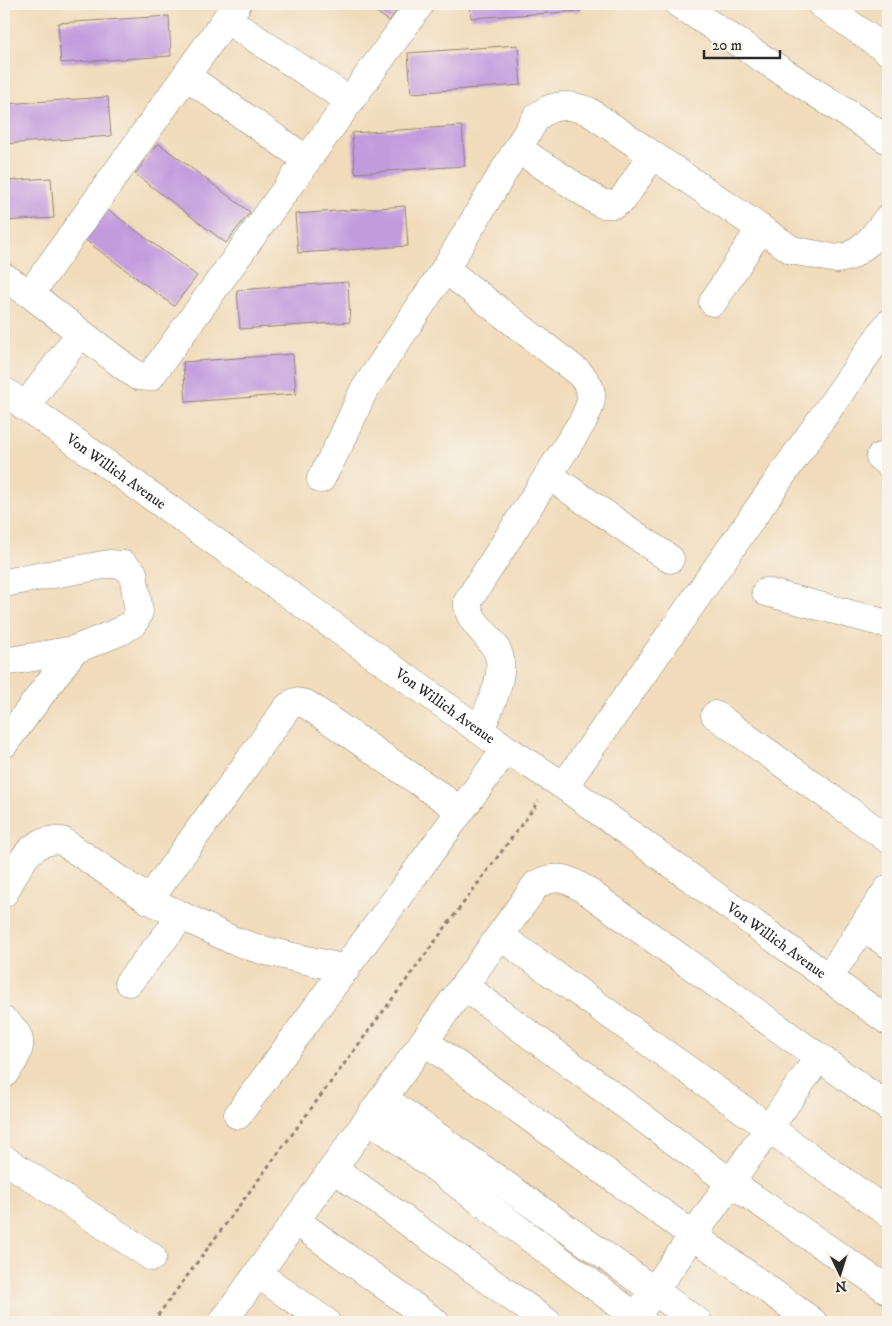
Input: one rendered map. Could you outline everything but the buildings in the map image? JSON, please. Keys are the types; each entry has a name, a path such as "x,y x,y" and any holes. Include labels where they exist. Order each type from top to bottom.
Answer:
{"street":[{"path":"4,277 30,294 137,376 150,377 420,4"},
{"path":"679,4 888,140"},
{"path":"821,4 888,51"},
{"path":"30,294 231,12 350,102"},
{"path":"186,76 307,160"},
{"path":"321,479 342,439 363,392 445,269 536,118 544,111 569,106 588,111 792,250 837,259 860,251 888,218"},
{"path":"518,149 602,204 615,204 623,199 652,155"},
{"path":"713,302 760,229"},
{"path":"445,269 579,373 590,386 591,402 583,421 468,601 469,613 495,647 501,662 498,678 480,730"},
{"path":"559,783 888,324"},
{"path":"14,399 80,334"},
{"name":"Von Willich Avenue","path":"14,399 506,749 559,783 888,1021"},
{"path":"548,475 670,559"},
{"path":"4,583 109,564 124,565 133,573 139,612 134,623 121,631 74,650 4,662"},
{"path":"766,592 888,624"},
{"path":"4,744 74,650"},
{"path":"149,900 287,708 295,702 306,704 460,810"},
{"path":"715,716 888,839"},
{"path":"238,1115 506,749"},
{"path":"4,893 26,855 40,842 50,839 67,842 149,900 232,940 262,950 346,969"},
{"path":"223,1322 536,885 555,877 569,879 888,1107"},
{"path":"829,977 888,889"},
{"path":"129,982 182,916"},
{"path":"863,927 888,944"},
{"path":"500,936 888,1213"},
{"path":"464,986 730,1182 888,1290"},
{"path":"4,1021 14,1028 19,1036 20,1045 14,1060 4,1074"},
{"path":"424,1041 813,1322"},
{"path":"376,1108 637,1320 654,1291 693,1234 819,1057"},
{"path":"376,1108 698,1322"},
{"path":"4,1159 152,1257"},
{"path":"334,1169 547,1322"},
{"path":"296,1222 435,1322"},
{"path":"258,1274 326,1322"}],"path":[{"path":"153,1322 559,783"}]}
